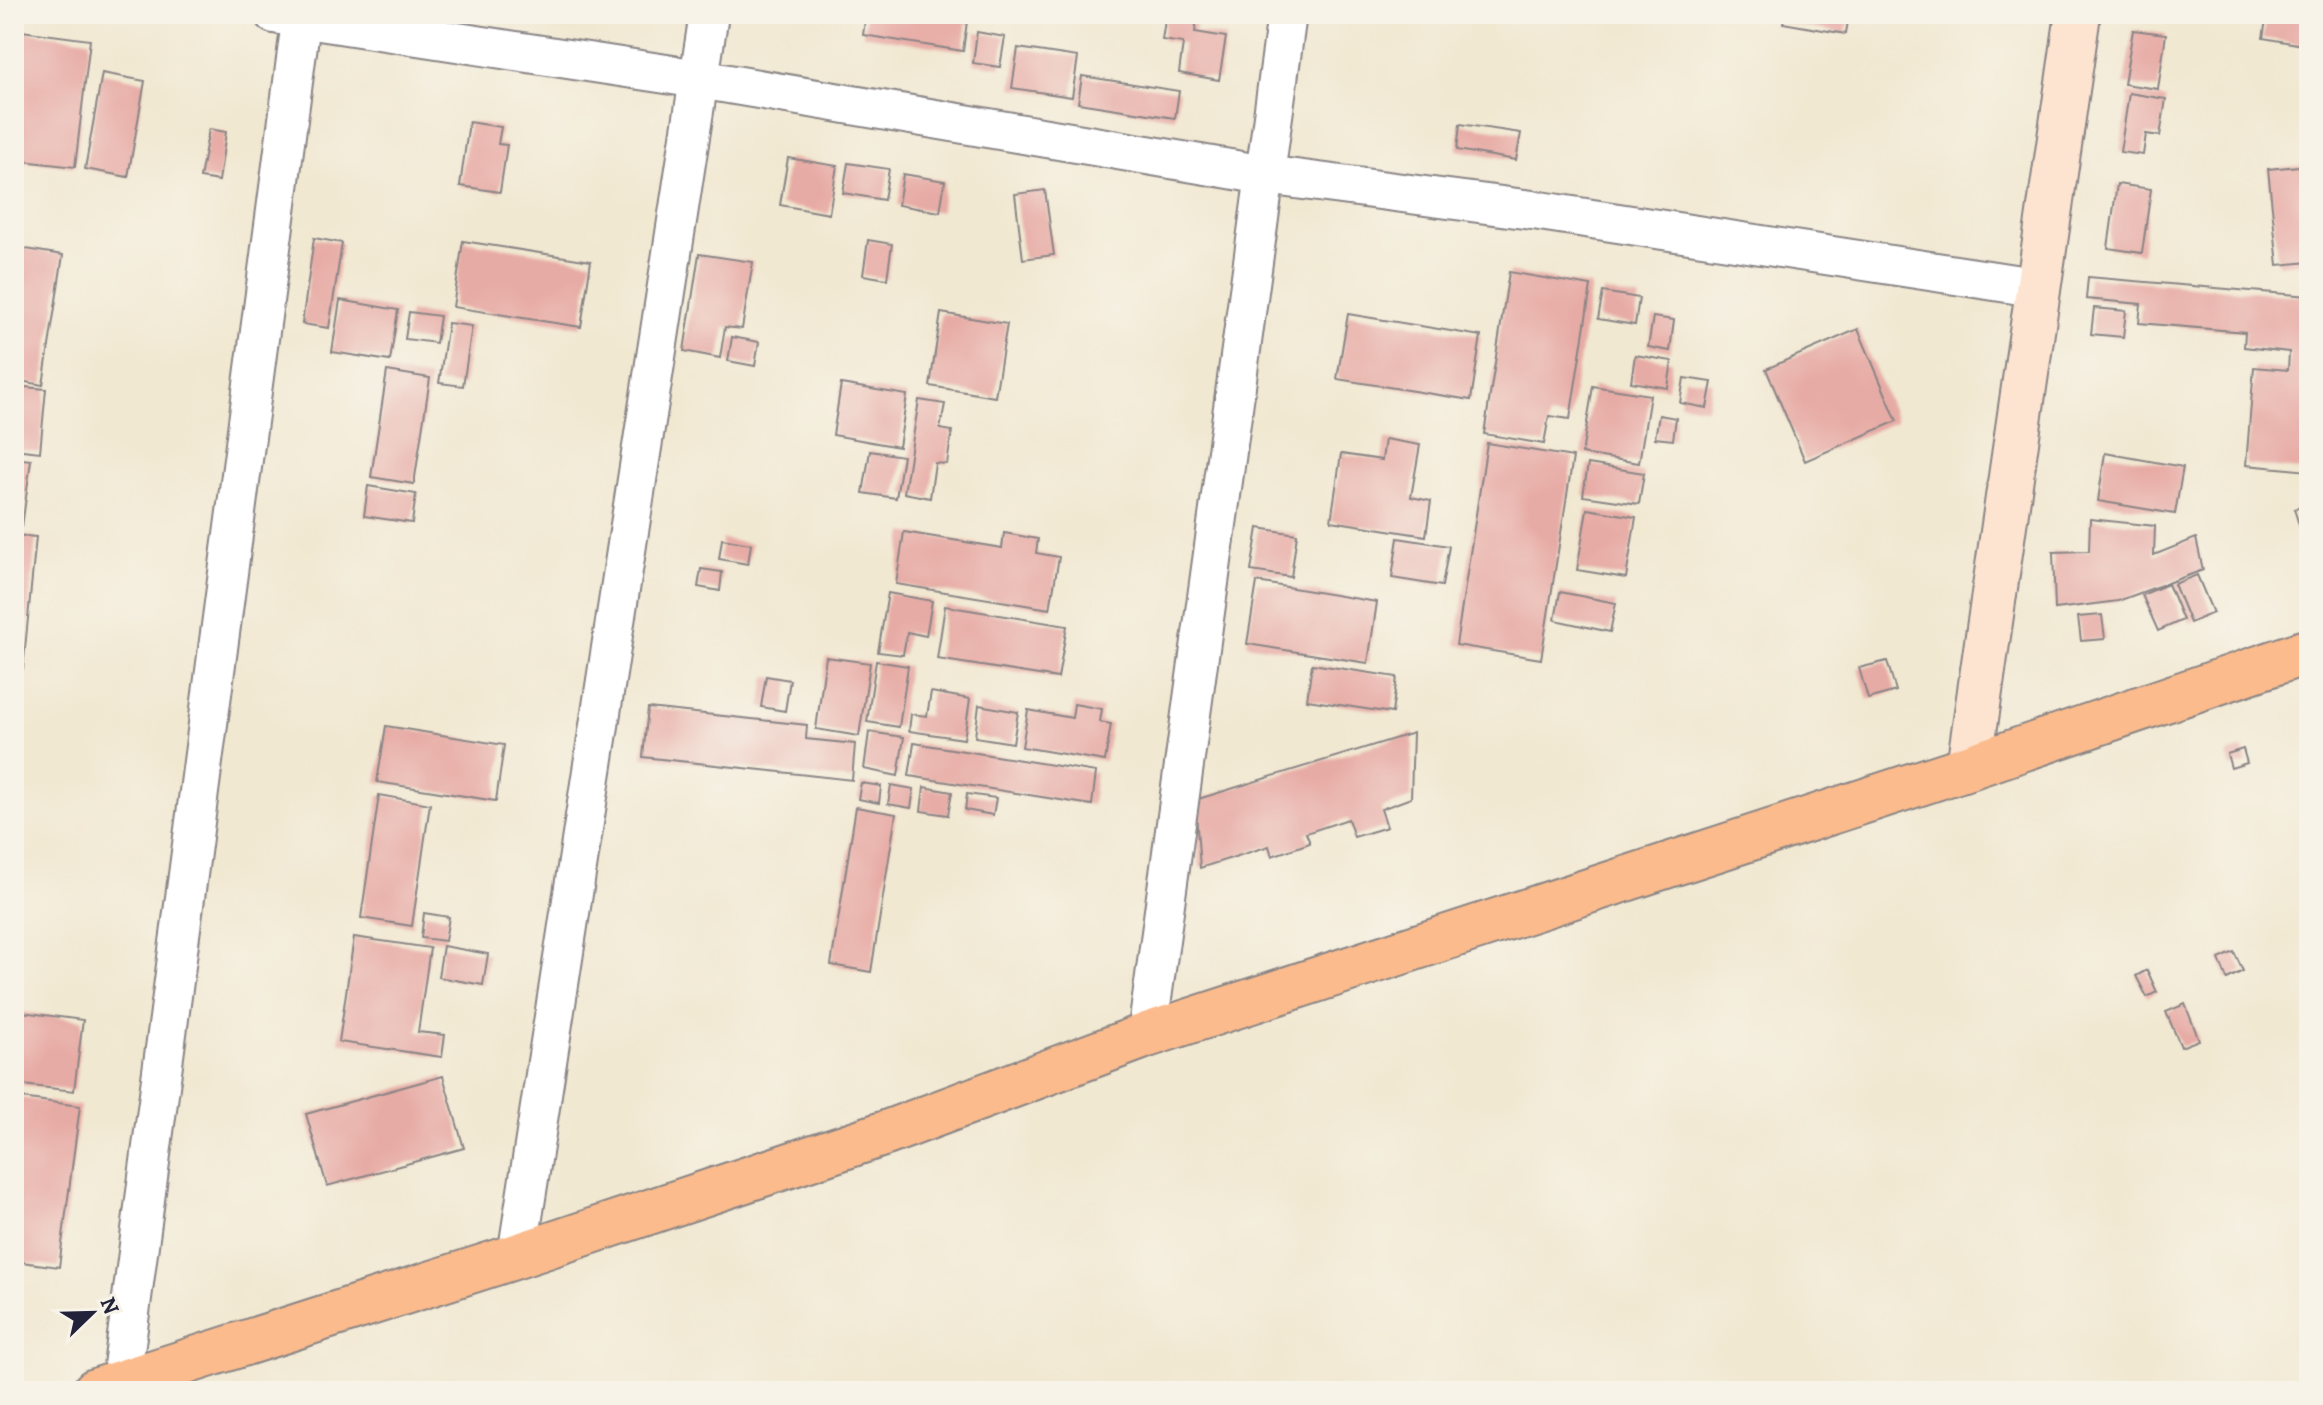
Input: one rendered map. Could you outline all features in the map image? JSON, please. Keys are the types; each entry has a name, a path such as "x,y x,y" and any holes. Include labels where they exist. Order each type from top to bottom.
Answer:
{"main road":[{"path":"108,1386 517,1256 886,1133 1147,1035 1969,767 2309,651"}],"street":[{"path":"517,1256 709,14"},
{"path":"1147,1035 1287,14"},
{"path":"1969,767 2078,14"},
{"path":"108,1386 292,15 699,79 1265,175 1540,211 2040,288"}],"building":[{"path":"622,14 654,14 654,20 622,19"},
{"path":"866,14 968,14 963,51 863,35"},
{"path":"1166,14 1198,14 1195,32 1226,37 1219,80 1179,73 1183,43 1162,40"},
{"path":"1785,14 1849,14 1846,34 1783,23"},
{"path":"2267,14 2307,14 2303,45 2263,38"},
{"path":"14,30 90,40 75,167 14,160"},
{"path":"2133,30 2166,34 2158,89 2124,84"},
{"path":"977,32 1005,37 1000,67 973,63"},
{"path":"1018,48 1078,57 1072,97 1012,88"},
{"path":"102,73 145,81 128,177 85,169"},
{"path":"1082,76 1179,91 1175,118 1078,103"},
{"path":"2129,93 2166,99 2160,136 2146,134 2143,155 2120,152"},
{"path":"469,122 501,127 498,144 507,145 500,192 460,186"},
{"path":"1460,124 1521,133 1516,160 1457,150"},
{"path":"209,129 226,132 219,181 200,178"},
{"path":"788,158 837,166 829,214 780,205"},
{"path":"848,163 889,169 884,200 843,193"},
{"path":"2309,165 2309,262 2278,265 2268,169"},
{"path":"903,174 945,181 940,212 898,205"},
{"path":"2117,184 2151,189 2142,253 2108,248"},
{"path":"1045,190 1054,255 1023,259 1015,194"},
{"path":"314,238 342,243 329,328 302,324"},
{"path":"868,240 892,244 887,279 863,275"},
{"path":"463,241 591,261 581,327 453,307"},
{"path":"14,247 63,255 43,385 14,380"},
{"path":"699,254 753,262 742,329 725,327 720,358 684,351"},
{"path":"1509,272 1591,286 1570,419 1549,416 1544,444 1484,434"},
{"path":"2088,277 2309,296 2306,343 2309,343 2309,471 2246,465 2254,367 2288,370 2289,352 2244,347 2245,332 2139,323 2141,304 2086,299"},
{"path":"1603,292 1639,298 1635,325 1598,319"},
{"path":"340,300 398,310 390,361 332,352"},
{"path":"2094,308 2126,311 2123,337 2091,334"},
{"path":"409,312 440,316 436,343 405,339"},
{"path":"941,313 1007,324 995,397 930,386"},
{"path":"1348,314 1481,336 1471,400 1337,379"},
{"path":"1653,317 1674,320 1670,351 1648,347"},
{"path":"448,323 472,326 463,386 439,383"},
{"path":"1858,329 1897,421 1805,461 1766,369"},
{"path":"732,337 759,342 755,366 728,361"},
{"path":"1635,355 1672,361 1668,388 1631,382"},
{"path":"387,371 430,378 414,484 371,477"},
{"path":"1684,378 1712,382 1707,408 1680,403"},
{"path":"841,384 907,395 899,447 833,435"},
{"path":"14,386 46,389 40,452 14,449"},
{"path":"1593,386 1650,395 1639,463 1582,454"},
{"path":"919,400 945,404 940,429 952,431 947,464 935,463 930,498 904,493"},
{"path":"1659,415 1676,418 1673,440 1655,438"},
{"path":"1385,439 1420,445 1411,497 1431,501 1426,536 1331,521 1341,454 1382,460"},
{"path":"1487,443 1573,457 1541,659 1456,645"},
{"path":"870,451 903,456 896,498 863,493"},
{"path":"2105,453 2183,467 2175,514 2098,501"},
{"path":"14,458 31,460 22,527 14,526"},
{"path":"1588,464 1644,473 1639,504 1583,496"},
{"path":"368,486 416,494 412,523 364,516"},
{"path":"2309,504 2309,546 2306,547 2294,509"},
{"path":"1587,509 1636,517 1626,578 1577,570"},
{"path":"2090,519 2155,526 2154,555 2196,538 2203,570 2118,601 2055,609 2053,552 2089,551"},
{"path":"1258,528 1297,534 1291,577 1251,571"},
{"path":"904,532 1002,548 1004,533 1038,539 1036,553 1059,557 1050,609 896,584"},
{"path":"14,535 36,537 23,669 14,668"},
{"path":"1398,538 1449,546 1442,586 1392,578"},
{"path":"722,539 751,544 748,564 719,559"},
{"path":"701,569 722,572 720,591 698,587"},
{"path":"2197,575 2213,613 2190,623 2174,584"},
{"path":"1257,582 1377,602 1368,663 1247,644"},
{"path":"2168,584 2183,620 2158,631 2142,595"},
{"path":"1560,592 1616,603 1610,632 1555,620"},
{"path":"888,593 932,601 926,636 907,632 903,655 878,652"},
{"path":"945,606 1067,626 1058,678 937,659"},
{"path":"2102,615 2105,639 2081,641 2078,617"},
{"path":"826,657 870,663 859,736 816,729"},
{"path":"876,661 908,666 899,727 867,722"},
{"path":"1887,661 1896,691 1868,699 1859,668"},
{"path":"1312,664 1397,677 1392,713 1307,700"},
{"path":"766,676 790,680 785,711 761,707"},
{"path":"931,692 970,699 964,739 909,731 911,714 927,716"},
{"path":"1074,704 1102,709 1100,722 1111,724 1105,761 1022,747 1028,710 1072,718"},
{"path":"979,705 1018,712 1013,743 975,737"},
{"path":"648,708 807,725 806,739 855,744 852,780 643,757"},
{"path":"386,726 504,745 496,801 377,782"},
{"path":"869,732 904,737 898,776 864,769"},
{"path":"1413,733 1411,798 1381,809 1387,827 1354,837 1348,819 1306,833 1310,843 1272,856 1269,846 1200,868 1195,800"},
{"path":"914,743 1096,772 1092,805 909,776"},
{"path":"2243,749 2247,763 2231,768 2227,754"},
{"path":"861,783 881,786 879,803 858,799"},
{"path":"891,785 914,789 911,808 888,804"},
{"path":"924,787 952,792 948,815 921,811"},
{"path":"967,794 996,798 993,815 965,810"},
{"path":"379,795 430,804 412,926 361,918"},
{"path":"856,807 896,814 871,972 831,965"},
{"path":"424,913 449,917 445,941 421,938"},
{"path":"354,937 430,948 418,1032 445,1035 442,1057 339,1042"},
{"path":"443,946 488,954 483,985 438,977"},
{"path":"2234,952 2243,971 2227,979 2219,959"},
{"path":"2147,970 2157,992 2147,997 2136,976"},
{"path":"2185,1004 2199,1040 2181,1047 2166,1012"},
{"path":"14,1011 83,1020 74,1091 14,1084"},
{"path":"443,1076 464,1148 327,1186 306,1114"},
{"path":"14,1097 80,1106 59,1267 14,1261"}]}
